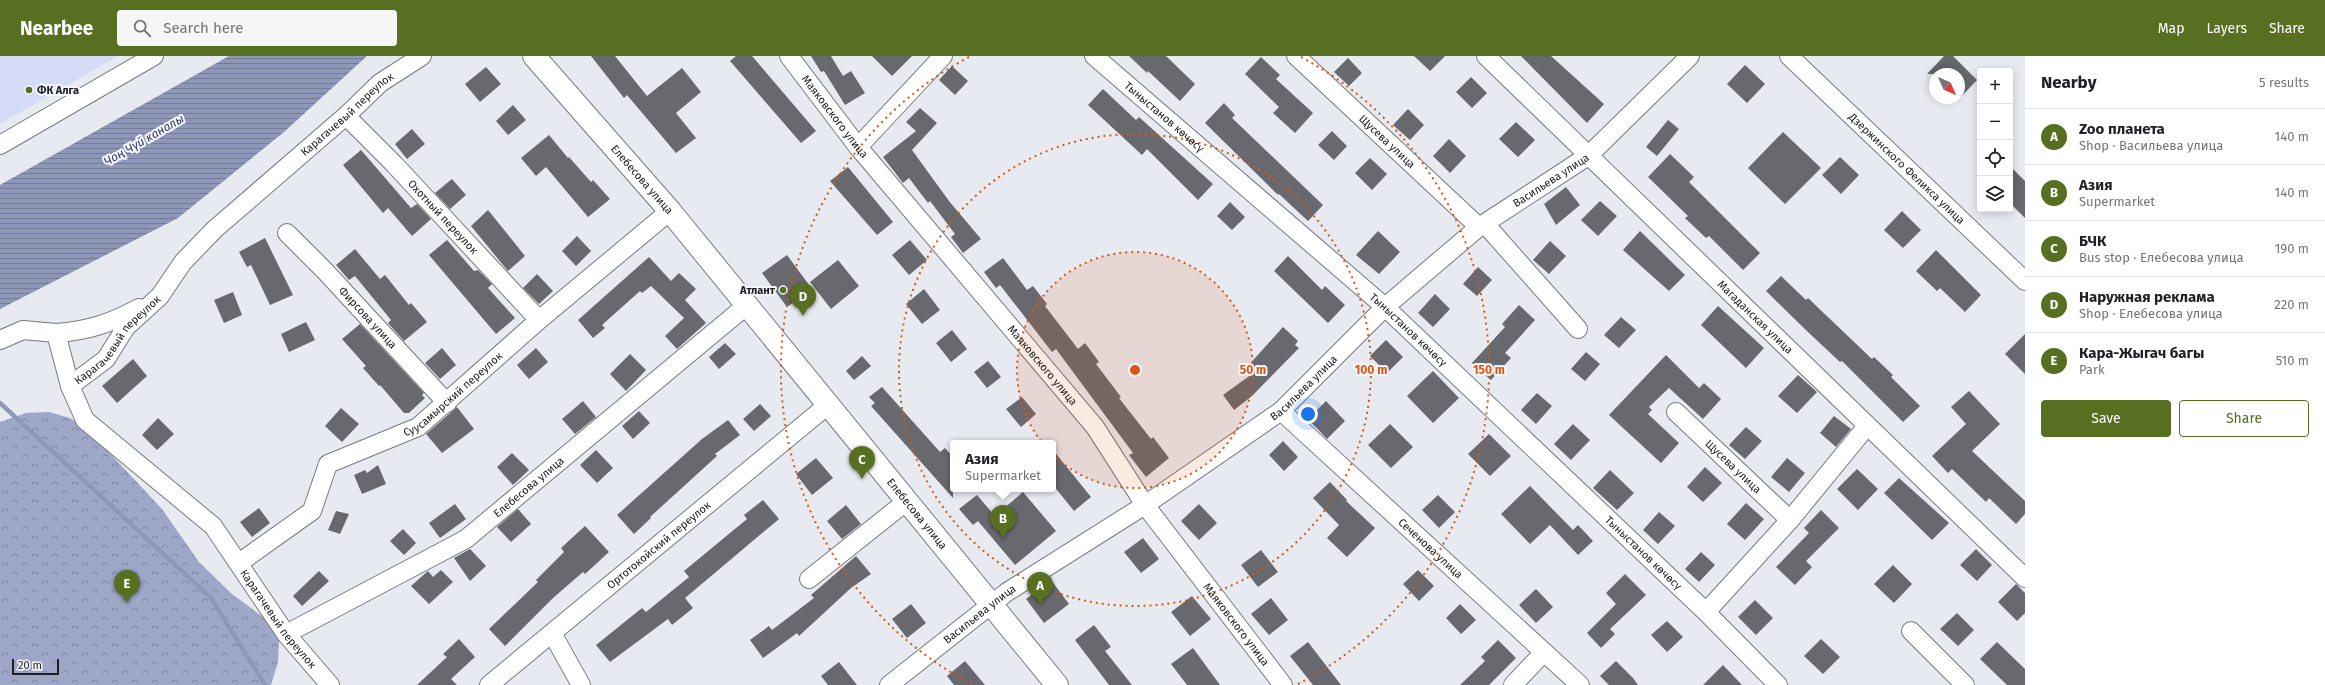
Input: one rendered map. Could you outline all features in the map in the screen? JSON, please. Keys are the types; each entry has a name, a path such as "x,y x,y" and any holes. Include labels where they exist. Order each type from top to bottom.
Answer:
{"main road":[{"name":"Елебесова улица","path":"534,56 670,211 1057,685"}],"street":[{"path":"0,145 154,56"},
{"name":"Карагачевый переулок","path":"330,685 286,634 213,526 85,420 70,386 106,359 126,327 160,296 183,262 215,229 346,116 380,83 422,56"},
{"name":"Маяковского улица","path":"789,56 858,147 1095,427 1145,505 1283,685"},
{"path":"858,147 942,56"},
{"name":"Тыныстанов көчөсү","path":"1094,56 1385,307 1706,612 1778,685"},
{"name":"Щусева улица","path":"1296,56 1482,226 1578,329"},
{"name":"Магаданская улица","path":"1486,56 2025,578"},
{"name":"Васильева улица","path":"889,685 990,604 1145,505 1281,412 1385,307 1482,226 1588,156 1690,56"},
{"name":"Дзержинского Феликса улица","path":"1789,56 2025,281"},
{"name":"Охотный переулок","path":"346,116 394,164 539,320"},
{"name":"Суусамырский переулок","path":"238,563 312,510 328,464 418,427 447,403 539,320 670,211"},
{"name":"Фирсова улица","path":"287,233 325,271 447,403"},
{"path":"0,340 22,330 56,333 82,332 104,324 160,296"},
{"name":"Елебесова улица","path":"286,634 466,539 747,305"},
{"path":"56,333 70,386"},
{"name":"Ортотокойский переулок","path":"489,685 829,404"},
{"name":"Сеченова улица","path":"1281,412 1580,685"},
{"name":"Щусева улица","path":"1676,412 1790,520"},
{"path":"1706,612 1790,520 1867,426"},
{"path":"809,579 907,501"},
{"path":"1911,631 1965,685"},
{"path":"552,633 581,685"},
{"path":"1513,685 1544,652"}],"shaded area":[{"name":"ФК Алга","path":"0,56 118,56 0,124"}],"green space":[{"path":"49,412 70,418 88,430 162,509 199,562 232,594 267,620 279,638 278,662 271,685 0,685 0,422 26,413"}],"water":[{"name":"Чоң Чүй каналы","path":"229,56 367,56 284,132 178,218 0,309 0,185"}],"building":[{"path":"591,56 615,56 647,96 682,68 701,92 676,113 696,138 676,153 627,95 624,98"},
{"path":"736,56 752,56 816,131 801,143 730,61"},
{"path":"811,56 831,56 843,76 851,71 865,93 845,105 824,71 821,72"},
{"path":"872,56 912,56 892,76"},
{"path":"1129,56 1166,56 1195,84 1180,101 1148,71 1147,73"},
{"path":"1414,56 1445,56 1430,71"},
{"path":"1521,56 1551,56 1604,104 1587,123"},
{"path":"1944,56 1953,56 1965,68 1933,68"},
{"path":"1261,57 1280,75 1276,79 1313,113 1295,133 1273,113 1279,107 1245,74"},
{"path":"1348,58 1362,73 1349,86 1334,72"},
{"path":"1745,65 1765,84 1747,103 1727,84"},
{"path":"952,66 968,81 955,95 939,80"},
{"path":"486,67 501,84 480,102 465,84"},
{"path":"1965,68 1977,80 1965,93"},
{"path":"1471,77 1487,93 1472,108 1456,92"},
{"path":"1103,89 1136,120 1139,117 1213,184 1198,200 1147,149 1142,155 1088,105"},
{"path":"1224,103 1235,115 1232,118 1323,205 1308,221 1279,194 1278,195 1205,123"},
{"path":"513,105 526,120 508,135 496,121"},
{"path":"920,108 937,123 912,150 949,201 981,239 963,253 951,237 955,234 930,201 928,203 909,178 903,183 883,157 916,131 906,122"},
{"path":"1408,109 1424,125 1410,140 1393,125"},
{"path":"1668,120 1679,129 1657,156 1646,147"},
{"path":"1516,122 1535,140 1518,157 1499,139"},
{"path":"412,129 425,144 407,159 395,144"},
{"path":"1332,131 1347,146 1334,160 1318,145"},
{"path":"1783,132 1821,168 1785,204 1748,168"},
{"path":"549,135 568,158 569,157 591,182 593,180 610,199 588,217 546,167 536,176 521,158"},
{"path":"1449,139 1466,156 1450,173 1433,156"},
{"path":"361,150 411,208 417,204 431,219 412,236 388,208 383,213 343,165"},
{"path":"1670,154 1694,177 1689,182 1760,253 1743,270 1709,236 1706,238 1685,218 1688,216 1648,177"},
{"path":"1840,157 1859,175 1841,194 1822,175"},
{"path":"1370,158 1387,174 1372,190 1355,173"},
{"path":"848,167 893,222 877,235 830,181"},
{"path":"2013,169 2025,181 2025,218 2013,206"},
{"path":"452,179 466,195 450,209 435,193"},
{"path":"1566,187 1580,205 1556,225 1544,204"},
{"path":"1600,201 1617,216 1598,236 1581,220"},
{"path":"1230,202 1245,217 1232,230 1217,216"},
{"path":"488,210 525,256 508,271 471,226"},
{"path":"1902,211 1921,230 1903,248 1884,230"},
{"path":"1378,231 1400,252 1379,274 1356,255"},
{"path":"1640,231 1685,275 1669,291 1623,250"},
{"path":"577,236 591,251 576,266 562,251"},
{"path":"265,238 293,295 270,305 251,265 247,267 239,252"},
{"path":"447,240 474,271 478,270 492,284 488,288 515,318 496,334 429,255"},
{"path":"910,240 927,260 909,275 892,255"},
{"path":"1550,241 1566,256 1549,274 1533,260"},
{"path":"355,249 380,279 385,275 409,305 411,303 427,322 404,341 388,323 391,320 355,276 349,280 336,265"},
{"path":"1936,250 1981,295 1965,312 1940,288 1937,291 1916,271"},
{"path":"787,255 812,289 787,307 762,273"},
{"path":"1288,256 1322,290 1325,286 1345,305 1328,323 1274,271"},
{"path":"649,257 671,281 679,273 696,289 685,300 706,323 677,349 665,336 684,318 651,286 642,293 640,291 602,325 605,328 593,338 578,320"},
{"path":"1003,258 1027,290 1033,286 1047,304 1045,306 1078,349 1085,343 1099,362 1096,364 1121,397 1119,398 1151,439 1153,437 1169,458 1146,477 1129,455 1133,453 1056,349 1052,352 1000,285 996,288 984,272"},
{"path":"838,260 859,286 831,309 810,282"},
{"path":"1478,267 1492,280 1477,296 1463,284"},
{"path":"537,274 553,291 539,304 523,288"},
{"path":"1781,276 1806,300 1808,298 1872,359 1874,357 1893,375 1891,377 1920,406 1903,422 1842,361 1840,362 1766,291"},
{"path":"924,289 940,310 922,324 906,304"},
{"path":"233,292 242,315 224,323 214,300"},
{"path":"1435,294 1450,309 1433,327 1418,313"},
{"path":"1519,305 1535,320 1505,353 1511,358 1491,380 1472,363 1505,327 1502,324"},
{"path":"1718,306 1764,348 1746,368 1701,325"},
{"path":"1621,317 1636,330 1619,348 1604,335"},
{"path":"306,322 315,340 289,352 281,334"},
{"path":"360,324 424,393 422,395 425,398 409,413 404,413 380,385 379,386 363,368 366,366 342,339"},
{"path":"1283,327 1298,341 1295,345 1299,348 1252,396 1234,410 1223,395 1252,374 1246,368"},
{"path":"952,330 967,349 951,362 936,343"},
{"path":"2025,334 2025,374 2005,354"},
{"path":"1386,340 1403,357 1387,373 1370,356"},
{"path":"725,343 736,354 719,369 709,357"},
{"path":"442,348 456,365 440,379 425,363"},
{"path":"536,348 548,362 529,379 517,365"},
{"path":"1586,352 1600,364 1585,381 1571,369"},
{"path":"630,354 646,370 626,391 610,374"},
{"path":"1666,355 1699,388 1704,383 1721,399 1703,419 1669,388 1649,407 1652,410 1648,414 1679,443 1661,463 1609,415"},
{"path":"862,356 871,366 854,380 846,371"},
{"path":"133,359 147,376 117,403 102,386"},
{"path":"988,361 1001,377 987,388 974,372"},
{"path":"1433,371 1459,398 1433,423 1407,396"},
{"path":"1798,375 1817,392 1797,413 1778,396"},
{"path":"882,387 940,452 945,448 950,454 950,492 953,492 953,498 871,406 875,403 869,397"},
{"path":"1969,391 2000,424 1972,451 2025,501 2025,514 2016,524 1989,498 1986,502 1952,469 1948,473 1932,456 1966,424 1951,407"},
{"path":"1537,393 1552,406 1536,424 1521,410"},
{"path":"1022,397 1036,414 1021,427 1006,409"},
{"path":"583,401 596,417 575,434 562,419"},
{"path":"1326,401 1345,421 1327,439 1308,419"},
{"path":"760,404 771,416 754,431 743,419"},
{"path":"457,407 474,429 442,453 426,434"},
{"path":"341,408 359,424 342,442 325,426"},
{"path":"639,411 650,423 633,439 622,426"},
{"path":"1834,416 1851,429 1836,447 1820,433"},
{"path":"158,418 174,434 157,450 142,435"},
{"path":"728,420 740,435 715,454 717,456 650,517 651,518 634,534 617,515 702,439"},
{"path":"1390,424 1413,447 1391,468 1368,445"},
{"path":"1573,424 1590,440 1571,460 1554,444"},
{"path":"1746,427 1762,441 1745,459 1729,445"},
{"path":"1489,434 1511,456 1490,476 1468,454"},
{"path":"1283,441 1298,457 1284,471 1269,455"},
{"path":"596,450 613,468 597,483 580,465"},
{"path":"512,453 529,470 513,485 497,467"},
{"path":"1056,454 1091,497 1074,511 1056,489"},
{"path":"816,458 833,478 812,495 796,474"},
{"path":"1787,458 1805,473 1789,492 1771,477"},
{"path":"378,465 386,484 362,494 354,475 365,470 367,473"},
{"path":"1705,467 1722,483 1703,502 1687,487"},
{"path":"1857,469 1878,489 1858,510 1837,489"},
{"path":"1610,470 1634,493 1617,510 1593,488"},
{"path":"1899,478 1949,523 1932,540 1884,493"},
{"path":"1330,482 1347,500 1346,501 1375,528 1347,557 1327,538 1339,525 1313,498"},
{"path":"1530,486 1573,530 1578,525 1593,541 1578,555 1550,525 1530,544 1501,514"},
{"path":"1023,492 1056,531 1015,565 978,521 973,525 959,509 977,495 995,516"},
{"path":"1438,495 1455,512 1439,528 1422,510"},
{"path":"763,500 779,519 685,598 693,608 672,625 668,619 610,662 596,645 642,608 646,612 689,577 684,571 747,519 744,515"},
{"path":"1746,503 1764,519 1745,540 1727,524"},
{"path":"455,504 466,519 440,538 429,523"},
{"path":"1199,504 1217,523 1199,540 1181,521"},
{"path":"846,505 861,524 842,539 827,521"},
{"path":"259,508 270,523 252,537 240,522"},
{"path":"518,509 531,524 511,542 497,527"},
{"path":"1821,510 1839,528 1806,561 1812,567 1795,585 1776,567 1809,533 1804,528"},
{"path":"336,511 349,514 340,534 328,530"},
{"path":"1659,512 1675,526 1658,544 1643,530"},
{"path":"585,526 609,552 585,574 583,572 553,598 505,646 489,629 538,582 536,580 564,552 561,548"},
{"path":"403,529 416,543 404,555 390,541"},
{"path":"1143,538 1159,559 1141,573 1124,552"},
{"path":"470,549 486,566 470,581 454,558"},
{"path":"1976,549 1992,565 1977,581 1960,565"},
{"path":"1261,550 1278,572 1258,587 1241,565"},
{"path":"1701,552 1715,565 1699,582 1685,569"},
{"path":"856,556 871,574 851,588 799,636 797,633 763,658 750,640 769,626 772,630 814,598 811,595"},
{"path":"1893,565 1912,584 1894,603 1874,584"},
{"path":"441,570 453,582 429,604 411,586 428,571 433,577"},
{"path":"1418,570 1434,586 1419,601 1403,584"},
{"path":"319,571 329,581 302,606 293,596"},
{"path":"1625,574 1646,595 1610,629 1615,634 1601,648 1587,633 1616,604 1606,593"},
{"path":"1051,580 1069,604 1044,623 1026,599"},
{"path":"2016,584 2025,593 2025,613 2017,621 1998,602"},
{"path":"1536,589 1553,607 1536,623 1519,605"},
{"path":"1192,596 1211,619 1190,636 1171,612"},
{"path":"1271,598 1288,620 1269,635 1251,614"},
{"path":"1755,600 1773,618 1756,635 1738,617"},
{"path":"911,604 926,623 907,638 892,619"},
{"path":"1460,604 1476,620 1461,634 1446,618"},
{"path":"1957,613 1974,630 1958,646 1940,629"},
{"path":"1667,621 1683,637 1667,652 1651,635"},
{"path":"1094,625 1111,647 1105,651 1132,685 1109,685 1075,640"},
{"path":"459,639 475,657 451,679 457,685 417,685 447,657 443,654"},
{"path":"1821,639 1840,657 1823,674 1804,656"},
{"path":"1498,640 1516,658 1489,685 1460,685 1485,661 1481,657"},
{"path":"1308,642 1341,685 1313,685 1290,656"},
{"path":"1997,642 2025,669 2025,685 2007,685 1980,659"},
{"path":"1193,648 1220,685 1187,685 1171,664"},
{"path":"965,661 985,685 954,685 947,676"},
{"path":"1616,661 1638,685 1609,685 1600,676"},
{"path":"839,662 857,685 828,685 821,676"},
{"path":"1723,665 1742,685 1703,685"}],"waterway":[{"path":"0,403 211,598 265,685"}],"place":[{"name":"ФК Алга","path":"29,90"},
{"name":"Атлант","path":"783,290"},
{"name":"Наружная реклама","path":"803,316"},
{"name":"БЧК","path":"862,479"},
{"name":"Азия","path":"1003,538"},
{"name":"Кара-Жыгач багы","path":"127,603"},
{"name":"Zoo планета","path":"1040,605"}]}
